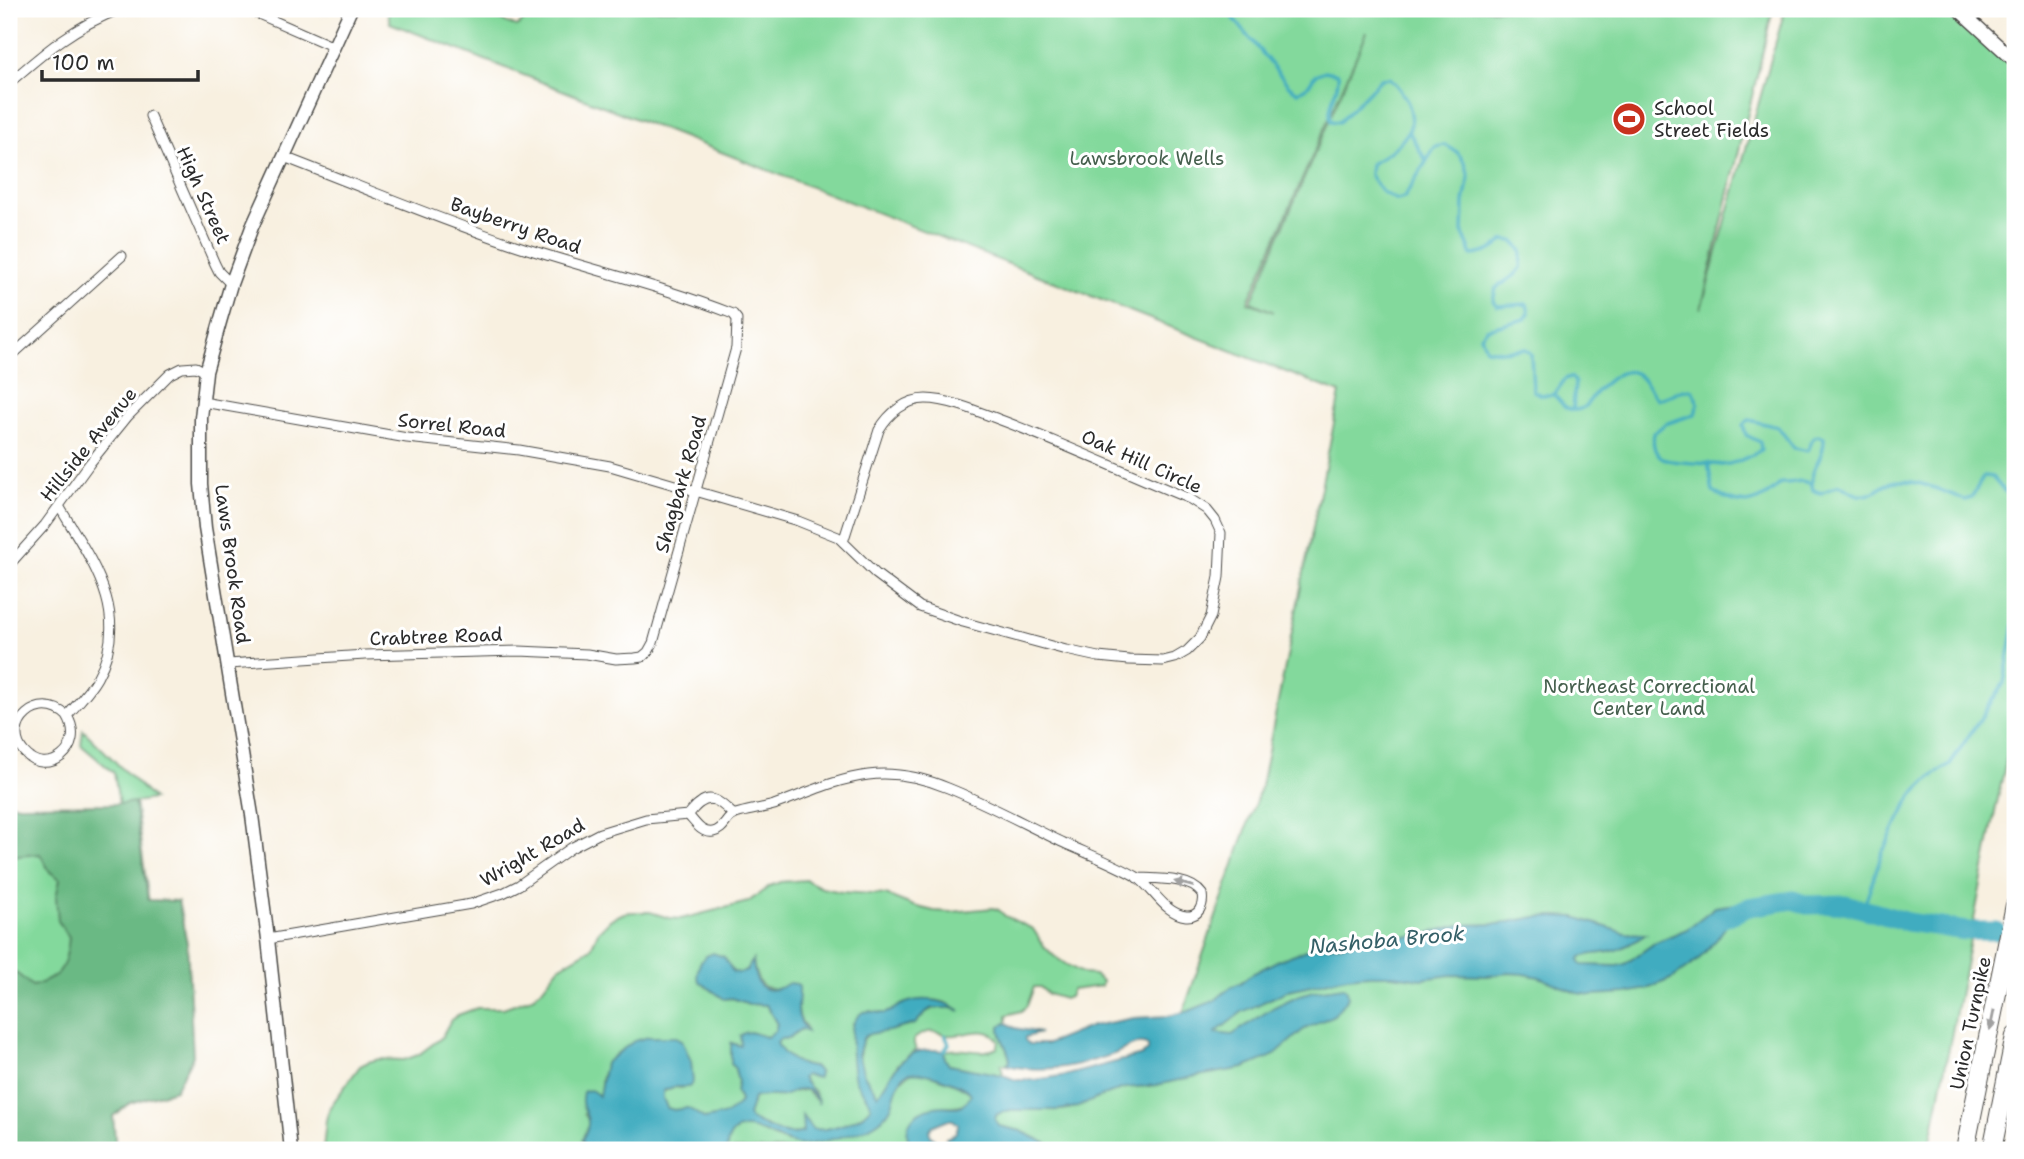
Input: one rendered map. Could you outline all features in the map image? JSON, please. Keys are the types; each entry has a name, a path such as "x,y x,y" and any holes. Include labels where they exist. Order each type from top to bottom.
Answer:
{"highway":[{"name":"Union Turnpike","path":"1965,1150 2015,905"},
{"path":"1992,1150 2015,1036"}],"street":[{"path":"9,83 65,36 120,9"},
{"path":"247,9 334,47"},
{"name":"Laws Brook Road","path":"291,1150 268,939 251,815 205,528 201,484 201,418 206,372 231,284 253,227 351,9"},
{"path":"1958,9 2015,61"},
{"name":"High Street","path":"150,116 215,264 231,284"},
{"name":"Bayberry Road","path":"284,157 506,242 713,306 733,314 737,319"},
{"path":"9,358 122,256"},
{"name":"Shagbark Road","path":"644,656 653,643 736,348 737,319"},
{"name":"Hillside Avenue","path":"9,565 32,542 128,416 170,374 182,368 196,367 206,372"},
{"name":"Oak Hill Circle","path":"696,490 798,521 838,537 843,542 876,574 920,607 963,622 1066,650 1108,658 1163,661 1187,651 1200,638 1212,616 1221,550 1220,533 1215,520 1207,510 1190,499 1022,428 963,406 926,399 910,402 897,409 886,418 879,430 843,542"},
{"name":"Sorrel Road","path":"203,402 407,438 519,450 610,466 696,490"},
{"path":"59,506 99,575 108,599 111,622 110,646 102,669 87,693 66,716"},
{"name":"Crabtree Road","path":"228,664 365,655 519,651 587,654 616,659 644,656"},
{"path":"46,706 57,709 66,716 72,726 73,737 69,748 61,757 50,762 39,761 24,752 18,742 17,730 21,719 29,711 46,706"},
{"path":"688,815 700,829 710,832 720,830 734,815 765,808 842,780 872,774 918,777 951,789 1137,878 1167,906 1181,915 1191,916 1202,907 1202,894 1196,887 1180,882 1137,878"},
{"name":"Wright Road","path":"268,939 471,905 519,885 571,848 600,833 646,819 688,815 701,802 713,799 734,815"}],"green space":[{"name":"Northeast Correctional Center Land","path":"387,9 475,9 517,27 534,9 1773,9 1701,309 1785,9 1950,9 2015,68 2015,719 1929,1150 1060,1150 1021,1131 998,1126 996,1115 1003,1111 1068,1109 1114,1091 1158,1085 1261,786 1340,393 390,23","holes":["1367,32 1251,302 1274,312 1248,302"]},
{"path":"83,730 153,799 135,802 175,1090 9,1136 9,821 119,804 114,773 81,745"},
{"path":"134,802 148,900 178,901 187,943 193,1056 175,1090 130,1103 113,1116 116,1150 9,1150 9,967 32,986 50,979 64,963 69,937 58,921 56,897 60,879 50,872 40,854 18,856 9,860 9,803"},
{"path":"806,880 822,888 842,892 886,895 934,911 999,910 1005,916 1033,929 1054,956 1084,974 1094,975 1102,981 1101,986 1072,990 1069,997 1064,999 1048,994 1040,987 1034,987 1027,1006 1007,1015 1007,1023 1000,1026 1010,1060 1007,1065 1001,1064 1003,1075 949,1065 945,1059 944,1051 984,1051 997,1048 999,1041 994,1035 988,1032 952,1035 923,1033 914,1039 916,1050 899,1063 878,1096 861,1066 860,1053 865,1037 875,1032 913,1024 932,1009 957,1009 944,1002 923,1000 902,1005 887,1013 870,1011 853,1023 852,1040 857,1075 871,1106 861,1116 827,1129 812,1129 803,1117 803,1132 790,1133 762,1125 749,1119 748,1115 754,1098 758,1097 806,1090 817,1101 815,1092 802,1078 819,1072 815,1067 793,1060 777,1043 801,1029 806,1031 798,1011 799,993 762,985 755,972 753,960 747,971 741,973 733,972 724,957 706,987 713,989 724,999 732,998 749,1004 766,1005 777,1024 775,1031 767,1037 750,1032 740,1046 732,1043 731,1063 735,1069 737,1095 740,1100 735,1109 726,1114 705,1119 688,1108 667,1108 663,1092 673,1087 682,1088 676,1037 635,1044 613,1056 602,1078 601,1093 584,1114 588,1119 588,1126 582,1140 585,1147 591,1150 323,1150 330,1107 360,1066 379,1059 404,1060 418,1055 441,1038 451,1020 458,1015 477,1008 503,1008 531,998 559,967 591,948 598,932 611,919 624,913 650,912 681,919 748,902 780,882"},
{"path":"915,1071 953,1083 971,1094 964,1104 944,1106 908,1141 914,1150 727,1150 731,1135 737,1129 754,1129 782,1141 800,1144 874,1123 885,1115 901,1081"}],"water":[{"path":"1742,903 1717,939 1698,960 1673,978 1647,989 1592,995 1577,993 1539,977 1508,973 1422,979 1393,975 1347,977 1289,990 1242,1012 1215,1033 1232,1035 1274,1007 1297,996 1344,987 1347,990 1348,997 1334,1015 1303,1030 1273,1056 1244,1068 1157,1085 1125,1088 1078,1107 1059,1110 1011,1110 996,1115 995,1120 999,1126 1021,1131 1060,1150 1015,1150 1005,1145 993,1145 983,1150 970,1150 973,1145 967,1143 960,1150 951,1150 946,1138 955,1133 958,1124 953,1120 946,1120 932,1126 929,1131 934,1139 930,1150 914,1150 907,1131 915,1116 933,1107 960,1106 971,1094 960,1086 921,1073 903,1077 887,1114 875,1124 818,1143 800,1145 745,1128 731,1135 727,1150 695,1150 689,1147 672,1150 591,1150 585,1147 582,1140 588,1124 582,1102 583,1092 592,1091 599,1096 605,1063 634,1041 649,1037 676,1037 682,1040 691,1061 693,1082 689,1087 673,1087 663,1091 667,1108 688,1108 705,1119 727,1114 739,1104 736,1091 738,1082 731,1063 731,1043 740,1046 740,1036 746,1032 767,1037 775,1031 777,1024 766,1005 749,1004 732,998 724,999 699,981 697,974 700,963 713,953 724,957 733,972 747,971 753,959 755,976 766,989 773,990 789,983 799,987 798,1014 807,1032 801,1029 777,1043 793,1060 804,1066 815,1067 819,1072 818,1078 805,1075 802,1078 819,1104 811,1093 800,1089 782,1096 754,1098 748,1115 750,1119 776,1131 797,1134 803,1132 802,1115 812,1129 827,1129 861,1116 871,1107 856,1082 853,1063 853,1025 863,1012 886,1013 916,1000 939,1001 961,1011 932,1008 915,1024 868,1034 863,1038 858,1055 864,1075 878,1095 903,1060 919,1051 944,1051 949,1065 1016,1080 1035,1080 1067,1075 1142,1055 1148,1051 1148,1046 1135,1044 1114,1054 1074,1065 1047,1069 1020,1068 1007,1065 1010,1060 1000,1026 1007,1023 1015,1028 1040,1033 1025,1037 1025,1040 1029,1044 1048,1044 1092,1026 1189,1011 1214,1001 1250,975 1279,960 1311,948 1421,935 1460,925 1498,924 1536,917 1575,917 1625,933 1646,934 1618,949 1584,956 1579,961 1582,965 1617,966 1625,964 1656,942 1687,929 1715,907"}],"waterway":[{"path":"1226,9 1289,86 1298,92 1309,85 1315,75 1325,71 1338,74 1330,109 1331,121 1339,122 1381,79 1390,78 1402,92 1409,105 1410,127 1397,146 1371,164 1370,175 1382,192 1397,200 1404,198 1435,147 1445,145 1457,152 1465,163 1469,177 1464,202 1463,234 1472,255 1489,251 1504,240 1513,241 1522,251 1521,268 1496,288 1493,301 1497,306 1527,304 1529,313 1525,319 1487,329 1481,336 1486,349 1526,349 1531,354 1533,391 1542,395 1554,395 1563,405 1575,410 1584,407 1612,378 1632,372 1643,379 1657,399 1688,389 1693,390 1698,403 1695,414 1665,424 1654,433 1654,448 1663,459 1722,465 1742,460 1761,450 1760,442 1746,435 1743,425 1749,420 1778,427 1794,448 1808,451 1813,438 1824,438 1822,452 1812,476 1813,490 1821,493 1839,485 1864,495 1894,481 1908,481 1965,500 1971,498 1984,476 1992,477 2015,503"},
{"path":"1409,132 1426,161"},
{"path":"1554,395 1565,379 1571,377 1575,382 1573,410"},
{"path":"1708,463 1713,492 1741,503 1757,501 1781,483 1800,481 1811,484"},
{"path":"1863,909 1882,853 1911,797 1930,778 1950,764 2004,683 2015,620"},
{"name":"Nashoba Brook","path":"1712,923 1749,907 1793,900 1807,905 1845,904 1908,922 1966,931 1997,931"},
{"path":"944,1051 949,1044 945,1035"}],"place":[{"name":"School Street Fields","path":"1629,119"}],"park label":[{"name":"Lawsbrook Wells","path":"1147,158"}]}
